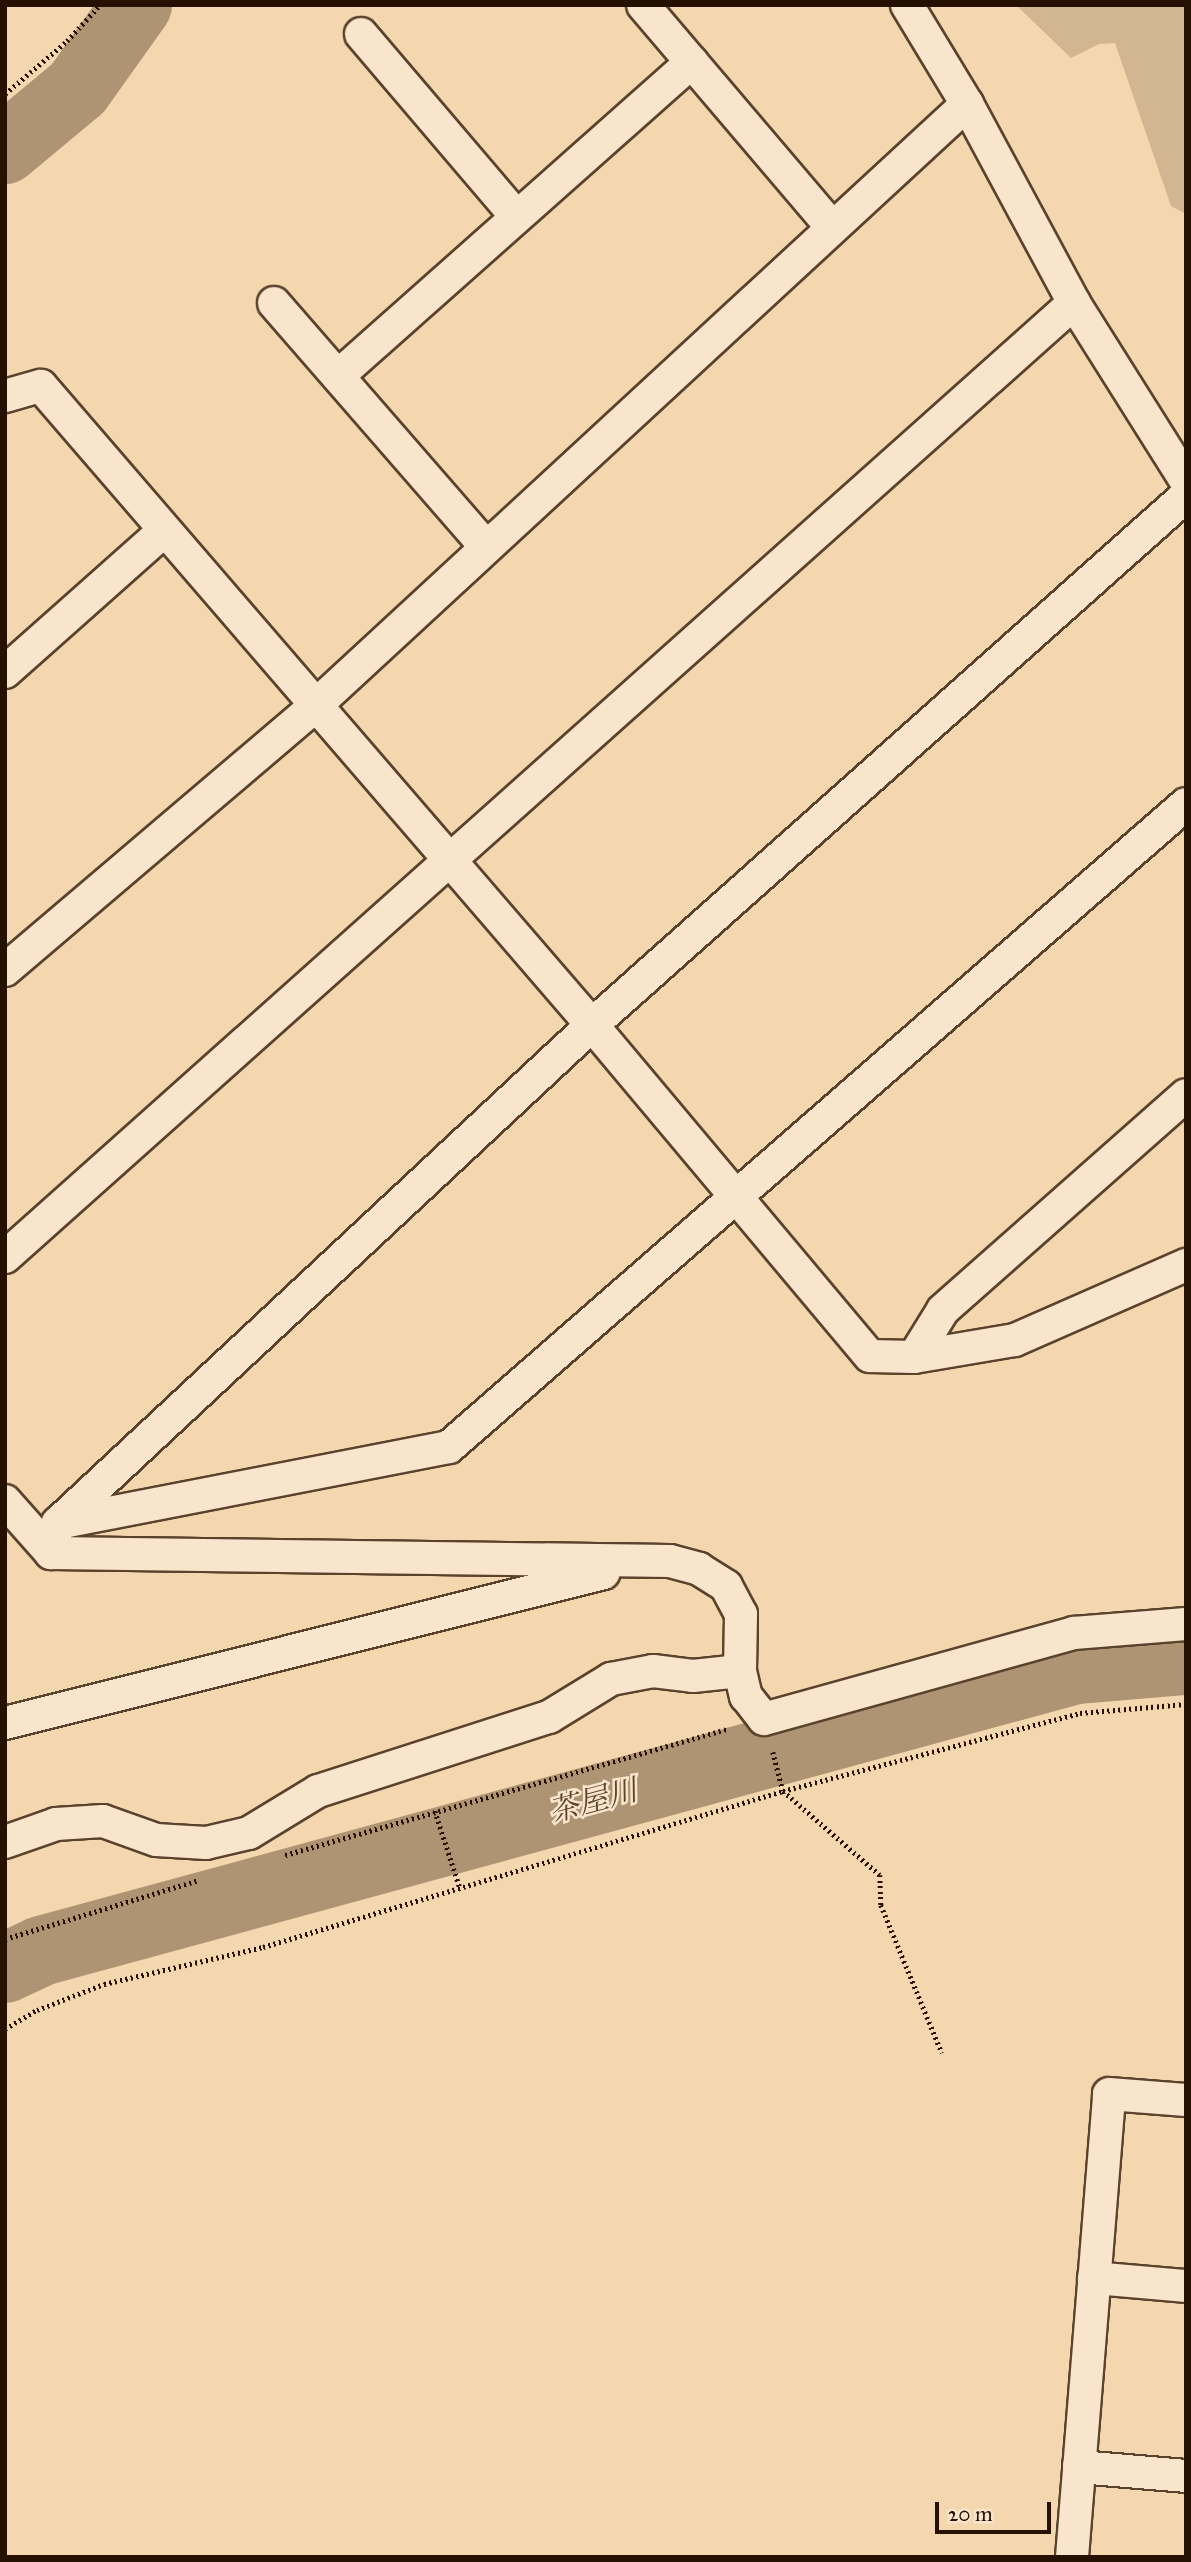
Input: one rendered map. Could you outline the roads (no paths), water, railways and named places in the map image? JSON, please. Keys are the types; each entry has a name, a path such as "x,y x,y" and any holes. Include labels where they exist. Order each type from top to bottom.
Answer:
{"street":[{"path":"643,5 832,228"},
{"path":"907,5 967,104 1074,303 1186,481"},
{"path":"361,34 517,217"},
{"path":"338,376 692,62"},
{"path":"5,970 314,707 967,104"},
{"path":"274,303 486,547"},
{"path":"5,1257 449,864 1074,303"},
{"path":"5,396 41,386 449,864 593,1026 870,1356 914,1357 1015,1340 1186,1265"},
{"path":"51,1553 58,1523 593,1026 1186,496"},
{"path":"5,672 164,531"},
{"path":"58,1523 449,1447 1186,804"},
{"path":"914,1357 943,1310 1186,1094"},
{"path":"5,1501 51,1553 670,1561 699,1569 726,1586 741,1614 740,1671 746,1696 764,1719 1074,1633 1186,1624"},
{"path":"5,1723 646,1562"},
{"path":"5,1842 56,1824 103,1821 156,1840 206,1843 249,1833 318,1791 549,1717 611,1679 653,1671 693,1676 740,1671"},
{"path":"1072,2557 1109,2094 1186,2100"},
{"path":"1094,2278 1186,2286"},
{"path":"1079,2466 1186,2476"}],"waterway":[{"path":"5,149 78,88 137,5"},
{"name":"茶屋川","path":"5,1968 41,1951 1076,1669 1186,1660"}]}
